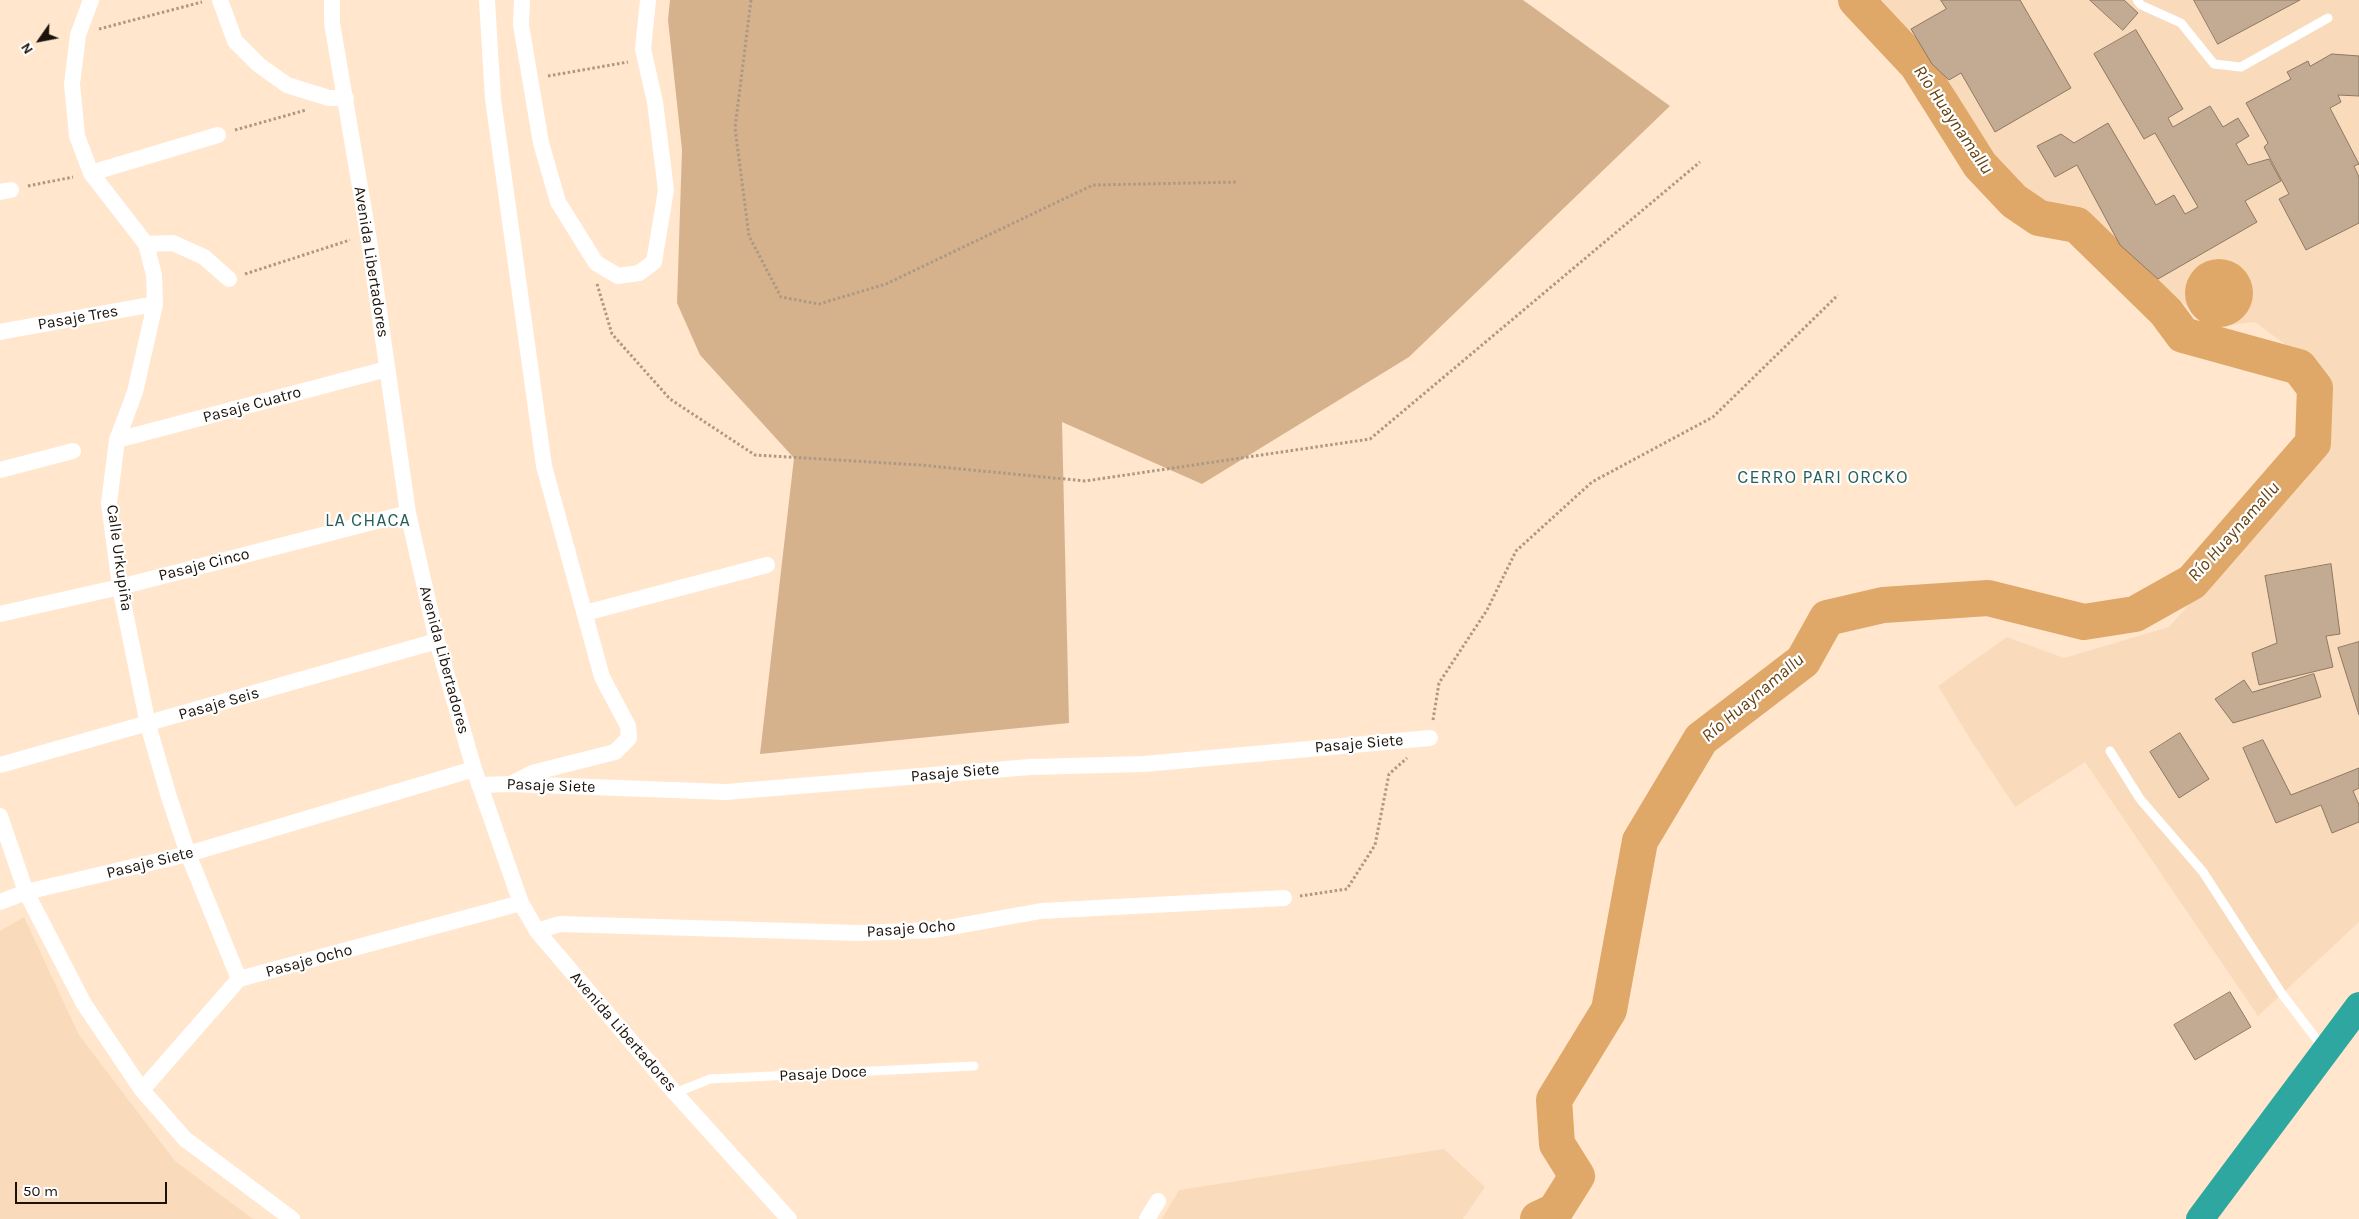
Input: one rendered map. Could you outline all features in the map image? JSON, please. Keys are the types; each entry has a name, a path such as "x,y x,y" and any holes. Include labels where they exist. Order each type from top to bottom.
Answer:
{"highway":[{"path":"2200,1219 2359,1006"}],"street":[{"name":"Calle Urkupiña","path":"91,0 78,35 73,92 77,136 91,173 146,244 154,275 155,304 136,392 117,440 109,503 120,587 148,725 188,854 239,979"},
{"path":"220,0 234,41 258,66 287,85 329,98 346,98"},
{"name":"Avenida Libertadores","path":"332,0 332,23 368,234 408,513 437,641 474,769 522,903 537,931 675,1093 789,1219"},
{"path":"487,0 493,99 544,466 602,677 628,726 629,738 615,752 532,774 511,784"},
{"path":"522,0 521,25 541,143 558,202 596,264 618,276 639,273 654,262 666,190 655,102 643,49 648,0"},
{"path":"91,173 218,134"},
{"path":"146,244 173,243 204,257 229,279"},
{"name":"Pasaje Tres","path":"0,332 155,304"},
{"name":"Pasaje Cuatro","path":"117,440 387,369"},
{"path":"0,470 73,451"},
{"name":"Pasaje Cinco","path":"0,614 120,587 408,513"},
{"path":"585,613 767,565"},
{"name":"Pasaje Seis","path":"0,766 437,641"},
{"name":"Pasaje Siete","path":"479,786 511,784 726,792 1030,767 1144,764 1430,738"},
{"name":"Pasaje Siete","path":"0,902 26,892 188,854 474,769"},
{"path":"0,816 26,892 84,1004 142,1090 185,1139 292,1219"},
{"name":"Pasaje Ocho","path":"537,931 560,924 858,933 935,930 1041,911 1284,898"},
{"name":"Pasaje Ocho","path":"239,979 522,903"},
{"path":"142,1090 239,979"},
{"path":"1147,1219 1158,1201"}],"lane":[{"path":"2137,0 2141,5 2181,23 2214,64 2241,67 2328,18"},
{"path":"2110,751 2140,800 2203,872 2282,994 2326,1051"},
{"name":"Pasaje Doce","path":"675,1093 710,1079 974,1066"}],"path":[{"path":"78,35 210,0"},
{"path":"751,0 735,128 748,236 781,297 819,304 886,284 1093,185 1238,182"},
{"path":"530,80 645,59"},
{"path":"218,134 308,109 329,98"},
{"path":"596,280 612,334 670,399 756,455 920,465 1085,481 1370,439 1700,162"},
{"path":"6,191 91,173"},
{"path":"229,279 368,234"},
{"path":"1284,898 1348,889 1375,845 1389,774 1430,738 1439,683 1487,610 1516,551 1592,482 1713,417 1838,295"}],"shaded area":[{"path":"670,0 1523,0 1670,106 1409,357 1202,484 1062,422 1069,723 760,754 794,458 700,355 677,303 682,150 668,20"},
{"path":"1875,0 2359,0 2359,922 2258,1016 2085,762 2015,807 1938,686 2007,637 2064,658 2169,627 2329,446 2333,392 2321,371 2255,322 2214,327 2204,323 2158,279 2071,205 2032,201 1991,158 1978,140 1949,80 1932,64"},
{"path":"2226,259 2238,265 2247,274 2253,286 2251,306 2243,317 2226,327 2212,327 2195,317 2187,306 2185,286 2195,269 2206,261"},
{"path":"24,917 79,1035 175,1161 253,1219 0,1219 0,931"},
{"path":"1444,1149 1485,1187 1463,1219 1162,1219 1179,1190"}],"building":[{"path":"1941,0 2020,0 2071,88 1995,132 1961,73 1949,80 1932,64 1911,29 1946,9"},
{"path":"2090,0 2124,0 2138,13 2123,30"},
{"path":"2194,0 2300,0 2218,44"},
{"path":"2136,30 2183,109 2168,118 2173,127 2210,106 2223,127 2238,118 2249,136 2236,144 2248,165 2269,159 2281,181 2245,201 2257,222 2158,279 2120,245 2077,165 2055,177 2037,146 2061,134 2074,143 2108,123 2156,205 2174,195 2185,214 2198,207 2155,133 2144,139 2094,54"},
{"path":"2332,54 2359,56 2359,96 2338,95 2341,102 2330,108 2359,164 2354,166 2359,177 2359,223 2306,250 2279,199 2289,194 2264,147 2268,143 2246,103 2291,79 2287,72 2308,61 2310,66"},
{"path":"2331,564 2340,634 2326,636 2333,667 2259,685 2252,653 2277,643 2265,576"},
{"path":"2359,642 2359,715 2338,648"},
{"path":"2314,674 2321,697 2233,723 2215,699 2244,680 2252,692"},
{"path":"2180,733 2209,779 2179,798 2150,752"},
{"path":"2263,740 2291,795 2359,768 2359,788 2353,791 2359,805 2359,822 2332,833 2321,805 2276,823 2243,748"},
{"path":"2230,992 2251,1027 2195,1060 2174,1025"}],"waterway":[{"name":"Río Huaynamallu","path":"1538,1219 1555,1211 1577,1176 1557,1144 1554,1100 1609,1010 1640,841 1701,739 1803,661 1827,618 1883,605 1988,598 2084,622 2135,614 2192,582 2313,443 2315,388 2299,367 2183,335 2166,312 2077,225 2039,218 2014,201 1980,165 1917,65 1856,0"}],"district":[{"name":"CERRO PARI ORCKO","path":"1823,478"},
{"name":"LA CHACA","path":"368,521"}]}
